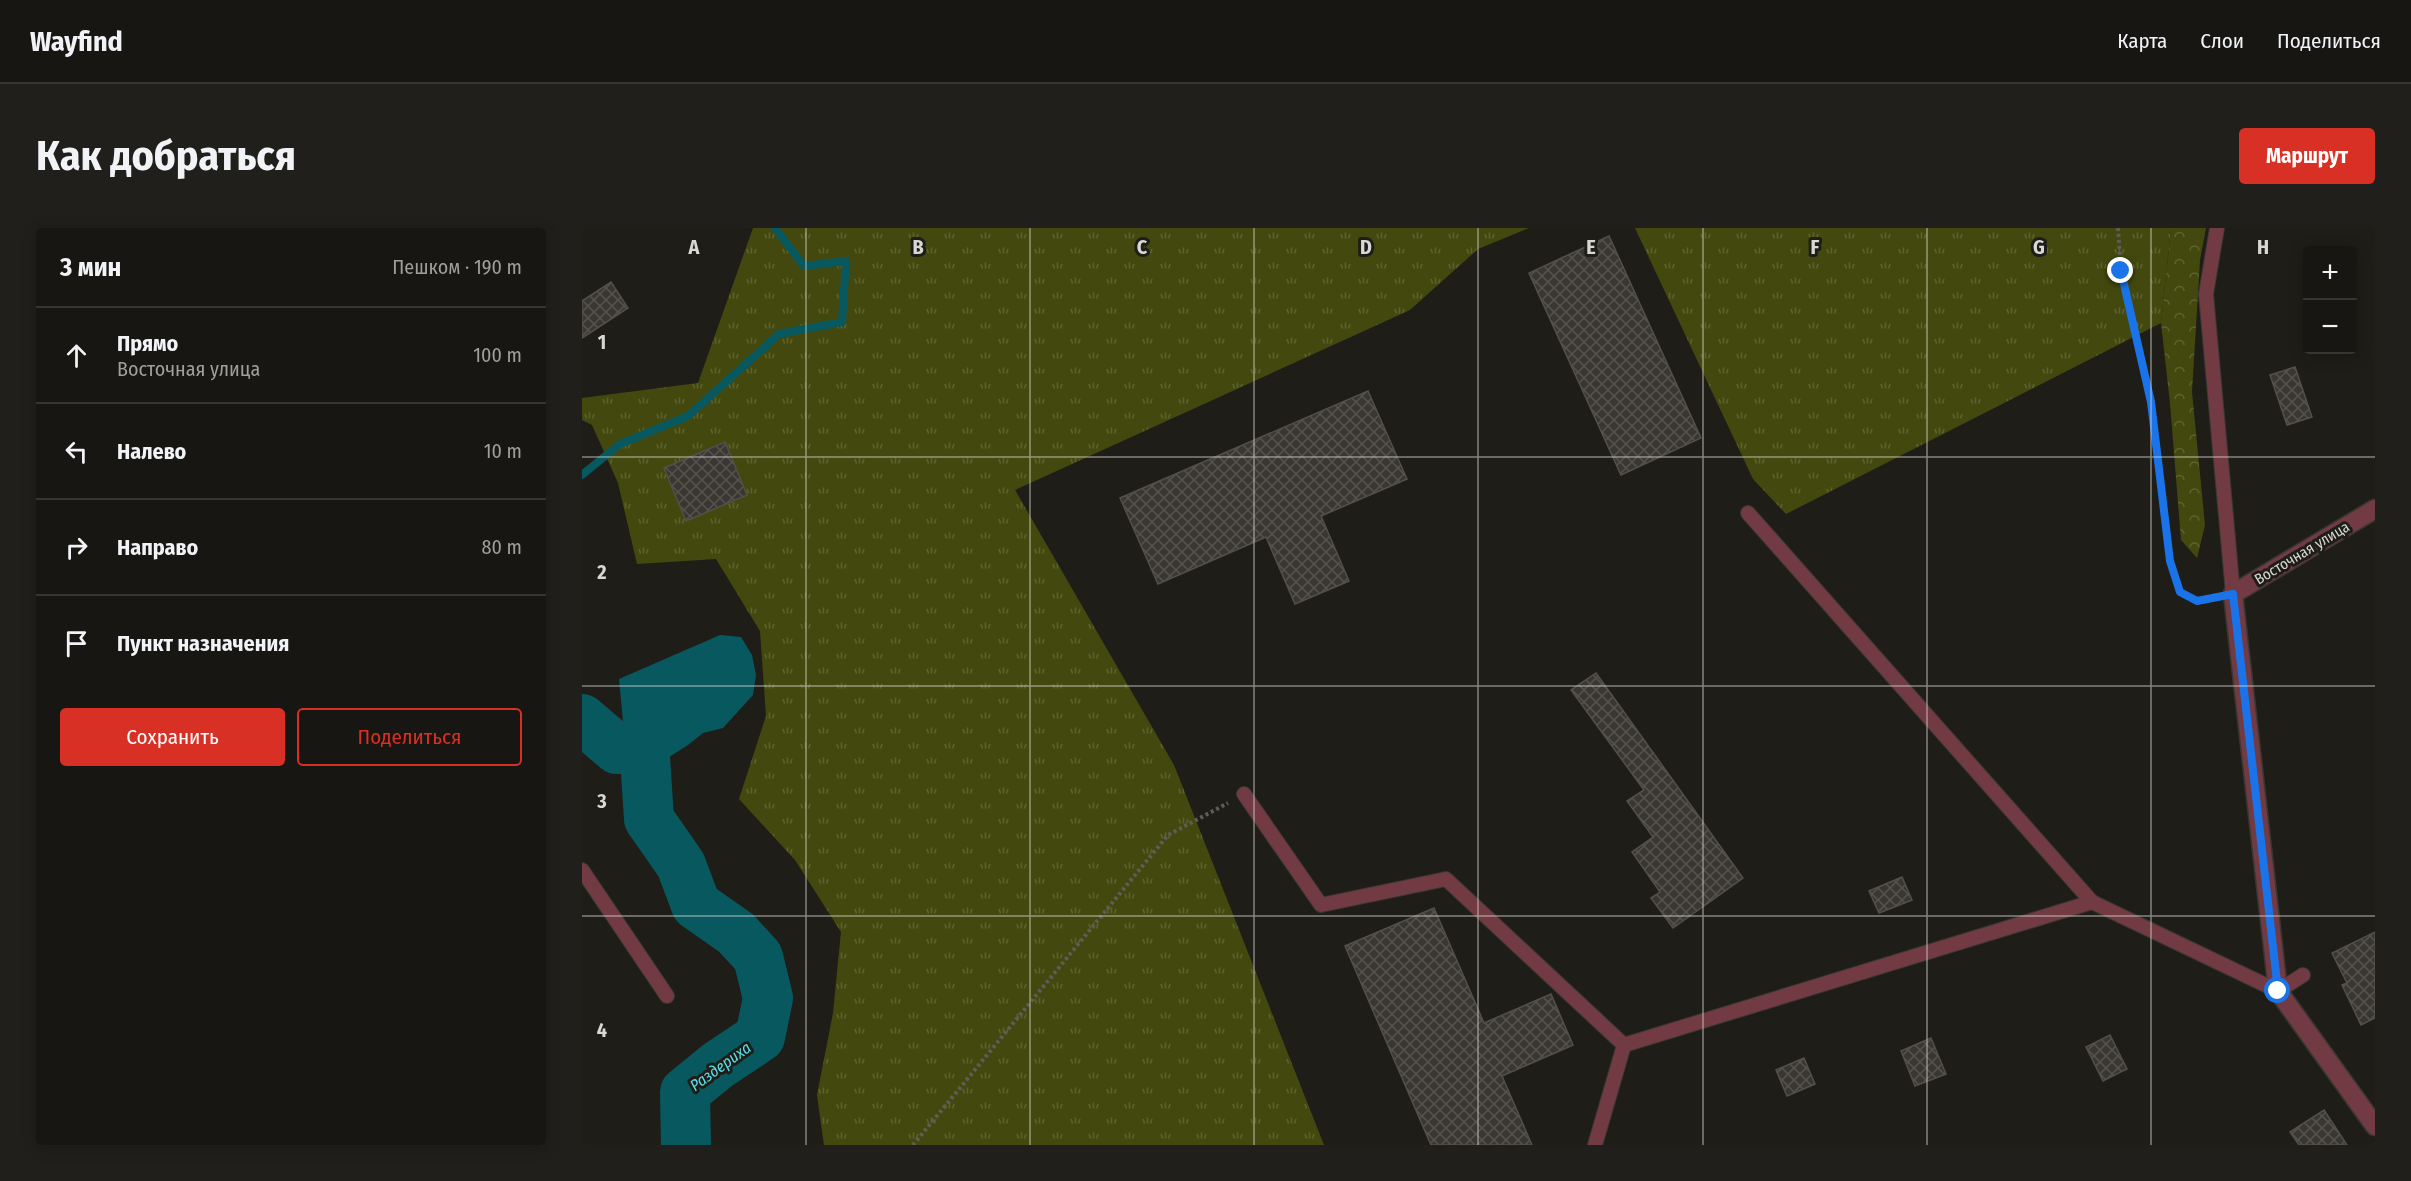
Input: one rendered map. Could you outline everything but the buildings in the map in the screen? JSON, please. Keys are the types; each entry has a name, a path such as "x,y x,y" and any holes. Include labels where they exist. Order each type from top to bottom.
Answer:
{"street":[{"name":"Восточная улица","path":"2233,594 2375,509"},
{"path":"2233,594 2278,991 2375,1126"}],"lane":[{"path":"2217,228 2206,294 2233,594"},
{"path":"1748,513 2092,902 2278,991 2303,975"},
{"path":"1244,794 1321,905 1446,879 1624,1045"},
{"path":"582,870 667,996"},
{"path":"1624,1045 2092,902"},
{"path":"1596,1145 1624,1045"}],"path":[{"path":"2118,228 2121,271 2151,402 2170,561 2180,592 2197,601 2233,594"},
{"path":"913,1145 1168,835 1244,794"}],"green space":[{"path":"753,228 1529,228 1478,249 1410,310 1015,490 1174,765 1324,1145 824,1145 817,1095 833,1013 841,932 795,860 739,799 766,716 760,631 716,559 637,564 618,483 592,425 582,420 582,398 698,383"},
{"path":"1635,228 2171,228 2161,323 1786,514 1753,479"},
{"path":"2171,228 2206,228 2200,260 2192,392 2205,525 2197,558 2181,540 2161,323"}],"water":[{"path":"720,635 741,637 752,655 756,675 753,695 723,728 703,733 655,766 636,761 623,721 619,679"}],"waterway":[{"path":"582,475 620,444 688,416 779,334 842,322 846,261 804,266 775,228"},
{"name":"Раздериха","path":"582,719 617,749 636,744 645,757 649,819 681,865 696,905 736,933 758,957 768,998 760,1037 718,1065 685,1092 686,1145"}],"route":[{"path":"2121,271 2151,402 2170,561 2180,592 2197,601 2233,594 2278,991"}]}
